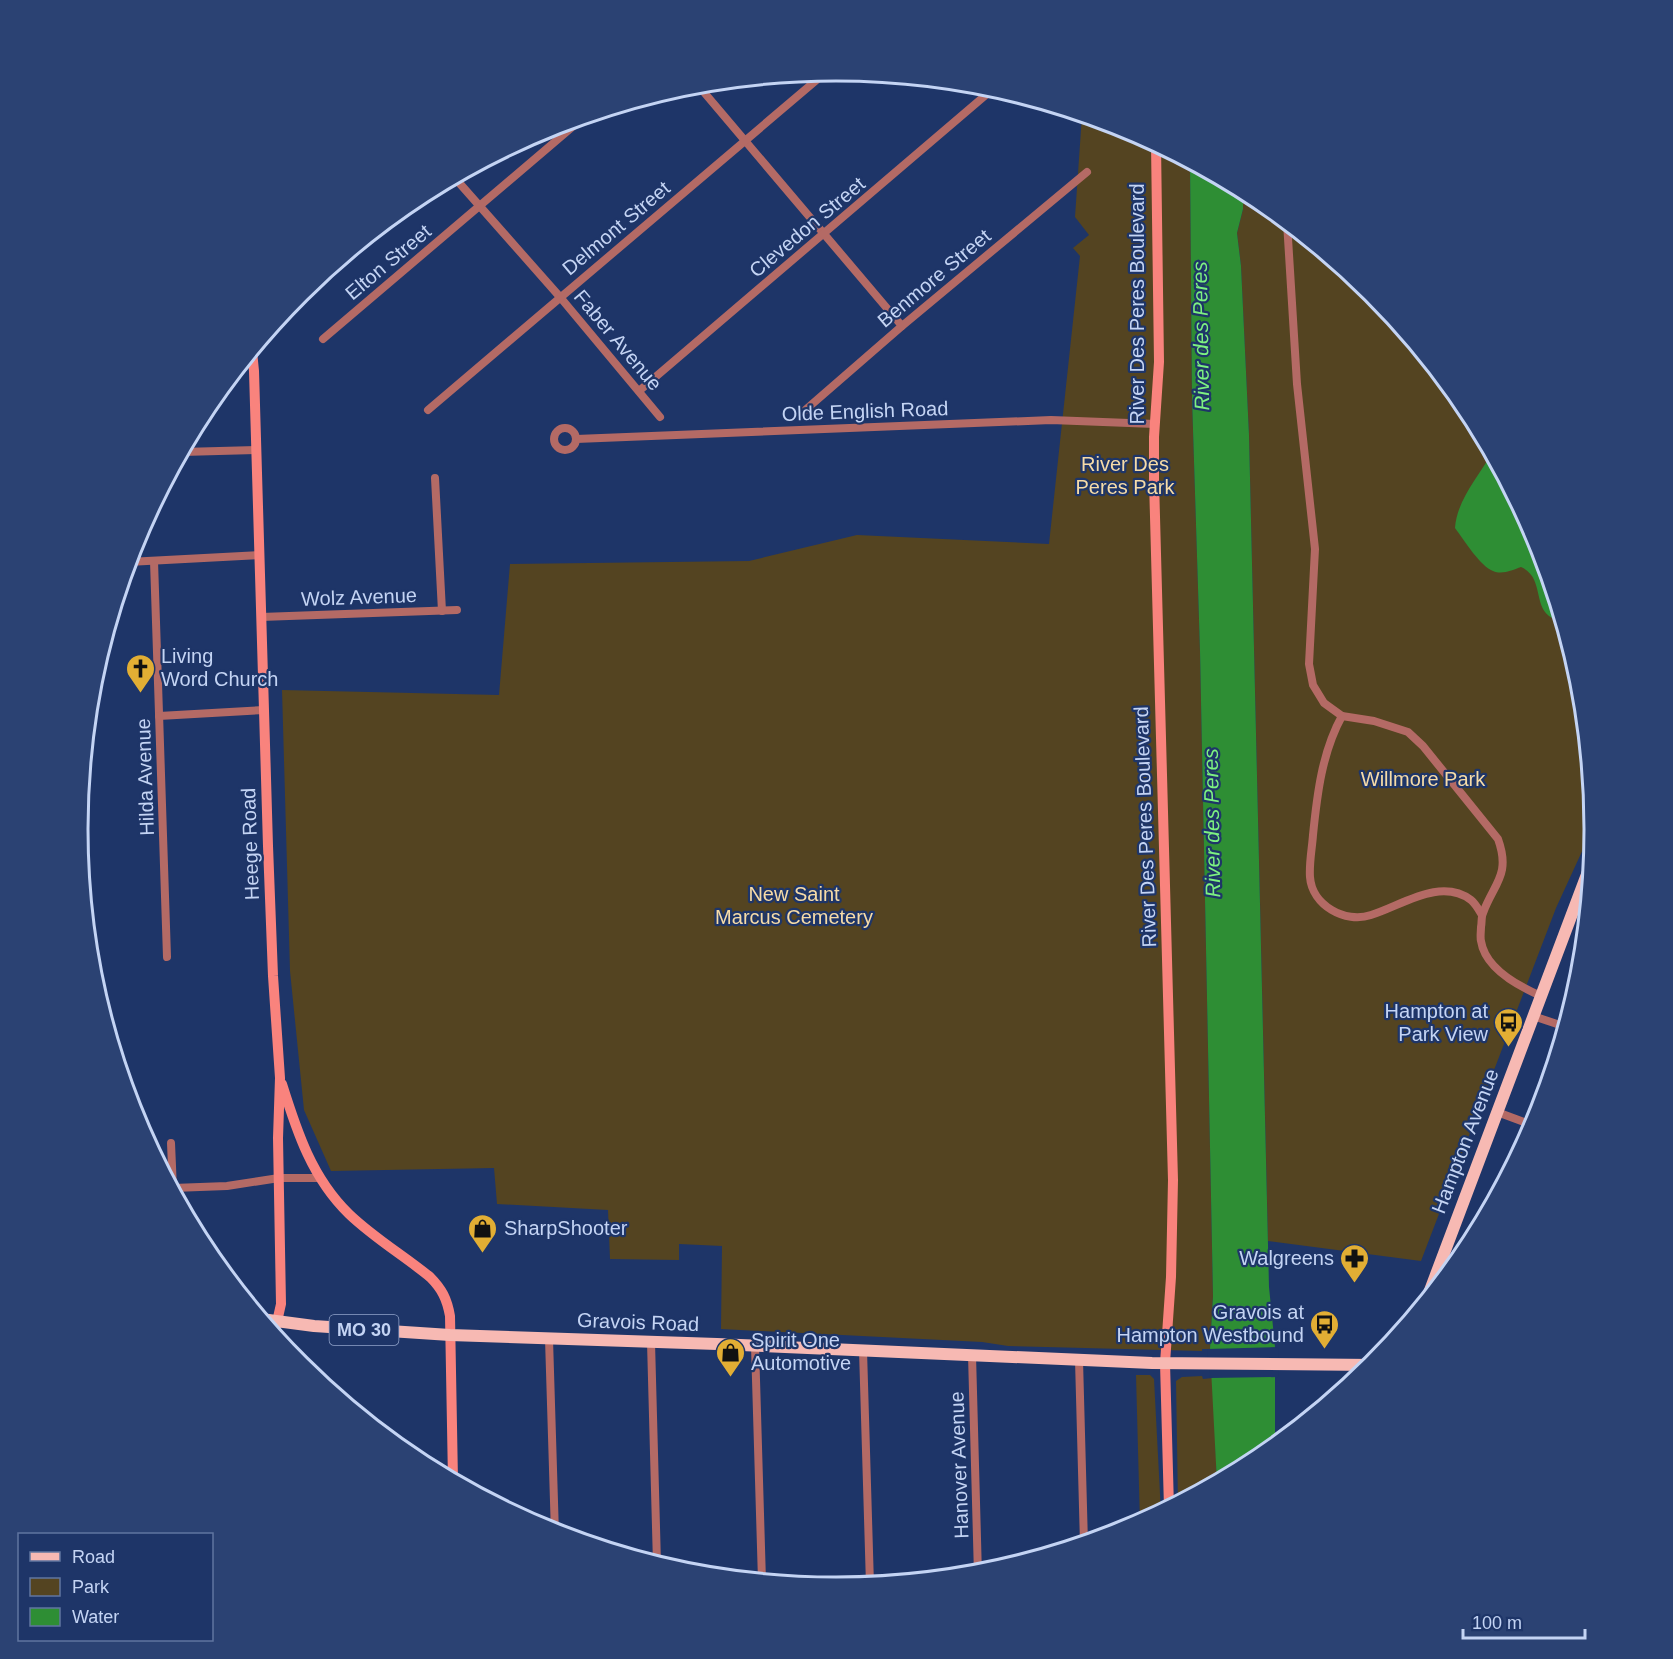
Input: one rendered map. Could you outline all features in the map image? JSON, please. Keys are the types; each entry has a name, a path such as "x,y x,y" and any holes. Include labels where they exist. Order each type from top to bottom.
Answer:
{"main road":[{"name":"Hampton Avenue","path":"1434,1279 1582,887"},
{"name":"Gravois Road","path":"272,1321 360,1330 450,1335 1079,1360"},
{"name":"MO 30","path":"1079,1360 1360,1365"}],"street":[{"name":"Delmont Street","path":"428,410 814,82"},
{"path":"704,93 902,326"},
{"name":"Clevedon Street","path":"639,391 985,96"},
{"name":"Elton Street","path":"323,339 566,132"},
{"name":"River Des Peres Boulevard","path":"1156,153 1159,362 1154,480 1173,1180 1171,1277 1165,1363 1169,1501"},
{"name":"Benmore Street","path":"803,412 1087,172"},
{"name":"Faber Avenue","path":"459,183 560,297 660,417"},
{"path":"1288,233 1297,384 1315,549 1309,664 1313,685 1324,703 1342,716 1374,721 1408,732 1423,746 1498,839 1502,850 1501,878 1482,915 1481,942 1489,959 1502,974 1541,996"},
{"name":"Heege Road","path":"252,362 273,976 280,1078 278,1111 281,1304 277,1326"},
{"name":"Olde English Road","path":"576,439 1051,420 1155,424"},
{"path":"190,452 256,450"},
{"path":"435,478 442,611"},
{"path":"138,562 259,555"},
{"name":"Hilda Avenue","path":"154,561 167,957"},
{"name":"Wolz Avenue","path":"261,617 457,610"},
{"path":"159,716 264,710"},
{"path":"1342,716 1336,726 1319,778 1310,878 1317,897 1331,910 1342,916 1356,918 1371,915 1427,893 1452,892 1472,900 1482,915"},
{"path":"1533,1016 1559,1025"},
{"path":"280,1078 296,1129 320,1178 350,1215 439,1285 446,1298 450,1335 453,1472"},
{"path":"1497,1112 1525,1122"},
{"path":"171,1143 172,1175"},
{"path":"180,1189 227,1186 279,1178 320,1178"},
{"path":"549,1339 555,1523"},
{"path":"651,1342 657,1556"},
{"path":"755,1346 762,1574"},
{"path":"863,1350 870,1577"},
{"name":"Hanover Avenue","path":"972,1355 978,1565"},
{"path":"1079,1360 1084,1535"}],"green space":[{"name":"New Saint Marcus Cemetery","path":"1081,123 1123,138 1190,170 1192,398 1200,651 1213,1296 1210,1349 1202,1349 1202,1351 1008,1346 982,1342 721,1329 722,1246 679,1244 679,1260 610,1259 608,1210 497,1204 494,1168 331,1171 304,1110 290,971 282,690 499,695 510,564 749,561 857,535 1049,544 1080,256 1073,248 1089,235 1075,217"},
{"name":"Willmore Park","path":"1243,201 1292,236 1366,300 1430,374 1459,414 1508,498 1528,543 1545,589 1571,683 1579,732 1583,781 1584,846 1556,908 1421,1261 1268,1241 1249,435 1241,266 1237,233"},
{"path":"1136,1375 1150,1375 1154,1379 1161,1504 1140,1514"},
{"path":"1182,1377 1213,1378 1217,1474 1178,1496 1176,1381"}],"water":[{"name":"River des Peres","path":"1190,170 1243,201 1237,233 1241,266 1249,435 1269,1287 1275,1347 1275,1435 1217,1474 1210,1349 1213,1296 1200,651 1192,398"},
{"path":"1488,460 1528,543 1553,617 1546,613 1542,607 1536,585 1528,572 1521,567 1507,572 1493,571 1488,568 1472,552 1455,528 1460,508"}],"pier":[{"path":"1278,1347 1279,1377 1210,1378 1207,1349"}],"place":[{"name":"Living Word Church","path":"140,694"},
{"name":"Hampton at Park View","path":"1509,1048"},
{"name":"SharpShooter","path":"483,1254"},
{"name":"Walgreens","path":"1355,1284"},
{"name":"Gravois at Hampton Westbound","path":"1325,1350"},
{"name":"Spirit One Automotive","path":"730,1378"}],"park label":[{"name":"River Des Peres Park","path":"1125,476"}]}
